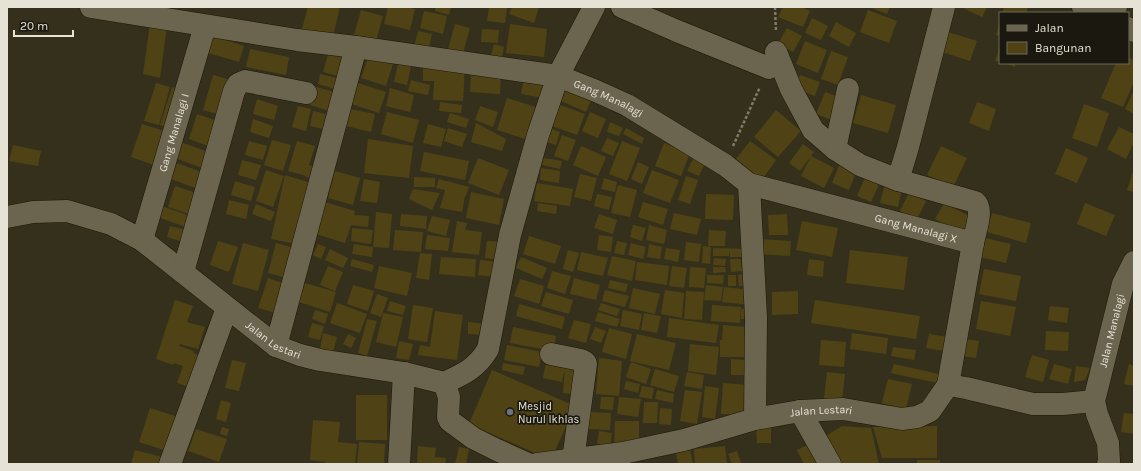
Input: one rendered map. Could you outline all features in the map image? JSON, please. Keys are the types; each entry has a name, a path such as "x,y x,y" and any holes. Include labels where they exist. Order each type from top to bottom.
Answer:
{"street":[{"name":"Gang Manalagi","path":"91,7 114,8 205,26 296,40 356,47 558,76 596,90 627,105 724,165"},
{"path":"528,464 473,438 450,421 448,417 449,397 444,382 475,366 488,349 510,235 538,135 558,76 594,7"},
{"path":"622,7 677,31 772,60 791,89 813,130 835,149 860,165 898,180 979,204 980,210 948,385 1033,404 1070,404 1094,401 1097,414 1108,443 1108,464"},
{"path":"898,180 908,148 944,7"},
{"path":"1083,7 1094,12"},
{"name":"Gang Manalagi I","path":"142,240 205,26"},
{"path":"276,346 356,47"},
{"path":"183,272 234,91 238,84 245,81 306,93"},
{"path":"835,149 848,89"},
{"name":"Gang Manalagi X","path":"724,165 749,184 973,243"},
{"path":"749,184 756,317 755,419"},
{"name":"Jalan Lestari","path":"7,217 33,212 68,211 110,224 142,240 276,346 300,355 320,360 404,373 444,382"},
{"name":"Jalan Manalagi","path":"1094,401 1123,284 1134,262"},
{"path":"170,464 227,308"},
{"path":"551,354 581,360 586,364 573,460"},
{"path":"399,464 404,373"},
{"name":"Jalan Lestari","path":"537,464 573,460 623,459 755,419 800,411 843,409 902,419 917,417 930,410 948,385"},
{"path":"800,411 830,464"}],"building":[{"path":"308,7 340,7 333,36 302,29"},
{"path":"388,7 405,7 415,9 410,30 384,24"},
{"path":"436,7 451,7 449,15 435,11"},
{"path":"489,7 507,7 505,23 487,21"},
{"path":"512,7 539,7 534,23 509,14"},
{"path":"783,7 801,7 810,11 803,27 778,17"},
{"path":"872,7 890,7 887,14"},
{"path":"961,7 987,7 982,17"},
{"path":"1004,7 1028,7 1026,12 1002,12"},
{"path":"361,10 383,16 376,41 354,35"},
{"path":"868,10 897,21 889,43 860,32"},
{"path":"424,11 447,16 443,34 420,28"},
{"path":"812,18 828,26 821,40 805,33"},
{"path":"836,22 856,33 849,47 829,36"},
{"path":"150,24 167,26 160,78 143,74"},
{"path":"455,24 470,28 463,53 448,49"},
{"path":"510,24 547,29 544,57 506,53"},
{"path":"999,24 999,36 996,35"},
{"path":"787,28 802,36 793,52 778,44"},
{"path":"482,29 499,30 498,43 481,42"},
{"path":"418,31 432,34 428,53 413,51"},
{"path":"948,32 977,41 970,61 942,52"},
{"path":"213,36 244,46 239,62 208,53"},
{"path":"805,41 827,50 818,73 796,64"},
{"path":"494,44 504,47 502,58 491,55"},
{"path":"250,49 289,57 286,75 246,67"},
{"path":"999,49 999,62 995,61"},
{"path":"329,51 351,57 346,78 323,72"},
{"path":"831,51 848,57 838,85 821,79"},
{"path":"369,55 393,64 386,86 361,78"},
{"path":"1129,58 1134,60 1134,82 1123,107 1101,98 1116,64 1129,64"},
{"path":"399,59 412,62 407,85 394,82"},
{"path":"1007,64 1016,64 1015,67"},
{"path":"423,66 465,66 463,101 433,100 434,81 423,81"},
{"path":"471,72 501,73 500,94 470,92"},
{"path":"320,74 345,80 342,91 318,84"},
{"path":"213,75 234,81 224,116 203,110"},
{"path":"800,75 820,82 815,96 795,89"},
{"path":"524,78 547,82 544,98 521,94"},
{"path":"411,80 430,85 428,95 408,91"},
{"path":"355,82 386,92 379,113 348,103"},
{"path":"156,83 170,87 159,125 144,121"},
{"path":"568,85 593,96 586,112 561,101"},
{"path":"172,87 184,91 172,129 160,125"},
{"path":"316,87 339,93 335,113 310,105"},
{"path":"390,88 414,95 410,112 386,106"},
{"path":"1134,90 1134,114 1125,109"},
{"path":"825,92 841,98 832,120 816,114"},
{"path":"861,95 896,105 888,133 853,123"},
{"path":"507,98 542,109 532,141 497,130"},
{"path":"257,99 278,106 274,120 253,114"},
{"path":"440,102 462,105 461,113 439,111"},
{"path":"977,102 996,109 989,131 969,123"},
{"path":"1084,104 1109,113 1097,147 1072,138"},
{"path":"560,105 585,114 577,135 552,126"},
{"path":"298,106 311,109 306,131 292,127"},
{"path":"480,106 498,112 493,127 475,120"},
{"path":"346,108 375,114 371,132 342,125"},
{"path":"776,110 801,131 778,157 754,137"},
{"path":"313,111 326,114 323,129 310,126"},
{"path":"387,112 419,120 413,143 381,134"},
{"path":"590,112 606,119 598,138 582,131"},
{"path":"450,113 469,119 466,128 447,122"},
{"path":"197,114 217,121 208,146 189,139"},
{"path":"253,119 273,126 269,138 250,132"},
{"path":"610,122 623,128 619,136 607,132"},
{"path":"476,123 506,139 502,151 471,142"},
{"path":"142,124 171,133 160,167 131,157"},
{"path":"428,124 446,129 441,147 423,143"},
{"path":"1119,127 1134,134 1134,142 1126,159 1107,149"},
{"path":"448,128 467,134 462,147 444,141"},
{"path":"549,128 560,132 556,145 544,141"},
{"path":"626,128 644,138 642,144 623,134"},
{"path":"562,135 576,140 568,161 554,156"},
{"path":"607,138 619,143 613,156 601,151"},
{"path":"368,139 413,146 409,178 364,173"},
{"path":"272,140 291,145 283,171 264,165"},
{"path":"178,141 208,152 202,168 172,157"},
{"path":"249,141 267,146 263,160 245,155"},
{"path":"297,141 315,146 309,165 323,171 317,182 303,175 288,171"},
{"path":"622,141 640,148 627,181 609,174"},
{"path":"750,141 776,160 759,184 732,164"},
{"path":"664,143 690,153 681,176 655,166"},
{"path":"803,144 814,152 800,171 789,163"},
{"path":"13,145 41,151 38,166 9,161"},
{"path":"581,146 606,157 598,176 573,165"},
{"path":"941,146 967,158 953,187 927,175"},
{"path":"1066,148 1088,158 1077,183 1055,174"},
{"path":"424,152 469,161 465,180 420,171"},
{"path":"695,155 706,161 699,176 687,171"},
{"path":"811,156 834,168 824,188 801,176"},
{"path":"478,158 509,170 499,195 468,183"},
{"path":"544,158 562,161 560,169 542,165"},
{"path":"242,160 261,165 256,180 238,175"},
{"path":"638,162 649,167 642,184 631,179"},
{"path":"177,163 204,173 198,189 171,179"},
{"path":"840,163 857,170 849,190 832,183"},
{"path":"541,168 560,171 559,183 540,180"},
{"path":"1134,168 1134,192 1127,190"},
{"path":"266,170 284,176 273,207 256,201"},
{"path":"652,170 679,180 670,203 643,193"},
{"path":"335,171 360,178 353,205 328,198"},
{"path":"580,174 597,178 591,201 574,197"},
{"path":"285,175 314,184 302,245 271,239"},
{"path":"866,175 880,182 871,202 857,196"},
{"path":"686,176 698,180 690,204 678,200"},
{"path":"414,177 435,178 435,187 414,187"},
{"path":"604,178 617,182 615,192 601,189"},
{"path":"364,179 380,182 377,203 360,201"},
{"path":"439,179 469,187 465,196 462,212 440,208 445,190 436,188"},
{"path":"235,181 255,187 251,201 231,195"},
{"path":"537,183 573,189 570,206 534,201"},
{"path":"885,184 902,189 898,207 880,203"},
{"path":"618,185 637,190 630,217 611,213"},
{"path":"175,186 196,193 189,214 168,207"},
{"path":"413,189 440,193 432,210 409,199"},
{"path":"471,192 504,199 499,225 466,218"},
{"path":"909,193 926,201 917,219 900,211"},
{"path":"597,194 612,197 609,210 594,206"},
{"path":"706,194 734,195 733,220 705,219"},
{"path":"229,200 249,205 246,219 226,214"},
{"path":"325,202 355,211 354,215 369,216 368,227 351,225 345,243 316,234"},
{"path":"643,202 668,209 663,225 638,217"},
{"path":"538,203 557,206 556,214 537,211"},
{"path":"944,203 975,219 965,236 935,219"},
{"path":"1085,203 1115,215 1106,236 1077,224"},
{"path":"256,204 275,212 271,221 252,214"},
{"path":"159,205 190,216 186,227 155,216"},
{"path":"376,212 392,214 389,248 373,247"},
{"path":"674,213 701,219 697,235 670,229"},
{"path":"992,213 1031,223 1026,243 987,232"},
{"path":"401,214 427,216 426,229 400,226"},
{"path":"599,214 617,220 613,234 594,228"},
{"path":"787,214 788,235 769,235 768,215"},
{"path":"432,216 450,220 446,236 427,231"},
{"path":"457,221 467,223 465,230 482,232 479,255 452,252"},
{"path":"802,221 838,228 832,257 796,250"},
{"path":"633,225 646,228 642,241 630,237"},
{"path":"649,225 667,230 664,244 646,240"},
{"path":"170,226 186,230 183,242 167,237"},
{"path":"352,228 373,230 371,244 351,241"},
{"path":"395,230 423,232 421,252 393,250"},
{"path":"709,230 726,231 725,246 708,246"},
{"path":"427,235 450,238 448,251 425,249"},
{"path":"599,235 613,237 611,252 597,250"},
{"path":"529,236 561,246 555,264 523,254"},
{"path":"985,238 1011,244 1006,263 980,257"},
{"path":"758,239 791,241 790,256 757,254"},
{"path":"218,241 238,247 229,272 210,265"},
{"path":"487,241 502,242 501,260 485,258"},
{"path":"617,241 627,243 624,255 614,253"},
{"path":"686,242 701,244 699,262 684,260"},
{"path":"243,243 269,250 258,291 232,284"},
{"path":"276,243 298,249 290,279 268,273"},
{"path":"631,243 646,247 643,259 628,255"},
{"path":"318,244 326,247 321,259 313,255"},
{"path":"354,244 373,247 372,257 352,254"},
{"path":"649,244 662,247 660,259 647,257"},
{"path":"703,246 711,247 710,264 702,263"},
{"path":"666,248 680,250 678,262 664,259"},
{"path":"713,248 745,249 742,257 730,257 730,250 729,256 713,256"},
{"path":"330,249 348,258 343,268 325,260"},
{"path":"568,250 579,253 573,272 563,269"},
{"path":"850,250 908,257 904,290 846,283"},
{"path":"581,252 608,258 603,276 577,270"},
{"path":"420,253 432,254 429,280 416,278"},
{"path":"612,256 636,261 632,281 607,275"},
{"path":"441,257 476,259 475,277 439,274"},
{"path":"521,257 547,268 542,279 516,268"},
{"path":"714,258 726,259 725,266 713,265"},
{"path":"352,259 374,265 372,272 350,266"},
{"path":"730,259 741,259 742,271 731,272"},
{"path":"809,259 824,261 823,277 807,275"},
{"path":"480,260 497,262 495,277 478,275"},
{"path":"637,262 669,266 667,285 635,280"},
{"path":"328,266 343,272 335,291 320,285"},
{"path":"379,266 412,273 407,296 374,288"},
{"path":"672,266 687,268 684,288 669,286"},
{"path":"690,267 706,268 704,288 689,287"},
{"path":"713,267 725,267 726,272 713,273"},
{"path":"984,269 1021,276 1016,301 979,294"},
{"path":"552,271 571,276 565,294 547,288"},
{"path":"750,273 751,285 739,286 738,275"},
{"path":"707,275 724,275 723,284 707,283"},
{"path":"728,275 736,275 736,286 728,286"},
{"path":"268,278 288,285 279,314 258,308"},
{"path":"574,278 600,285 596,300 570,294"},
{"path":"520,279 544,286 539,304 514,296"},
{"path":"610,280 628,284 626,292 608,288"},
{"path":"305,283 336,292 330,312 299,302"},
{"path":"353,285 374,291 368,311 347,304"},
{"path":"706,285 723,287 721,301 704,300"},
{"path":"724,287 750,290 751,305 722,302"},
{"path":"633,288 660,294 655,314 629,308"},
{"path":"605,290 629,296 625,307 602,301"},
{"path":"665,290 684,293 682,318 661,314"},
{"path":"686,291 704,292 702,320 684,319"},
{"path":"798,291 798,314 772,315 772,292"},
{"path":"546,292 573,300 569,314 541,306"},
{"path":"377,294 388,298 381,317 370,313"},
{"path":"175,300 193,306 187,322 205,327 198,349 180,344 179,346 194,351 193,353 206,358 195,389 177,383 183,366 174,363 173,365 156,359"},
{"path":"815,300 920,316 916,339 811,323"},
{"path":"390,301 406,306 403,315 387,311"},
{"path":"981,301 1016,307 1010,336 976,329"},
{"path":"337,303 367,314 360,333 330,323"},
{"path":"601,303 620,309 617,316 598,310"},
{"path":"519,304 565,317 562,329 516,316"},
{"path":"413,305 433,308 427,342 408,339"},
{"path":"712,305 741,307 740,323 711,321"},
{"path":"1050,306 1069,308 1067,323 1048,320"},
{"path":"741,309 753,309 753,319 741,319"},
{"path":"315,310 328,314 325,324 312,319"},
{"path":"623,310 642,314 639,330 620,326"},
{"path":"435,311 463,315 457,360 418,355 420,345 430,347"},
{"path":"598,312 620,319 617,327 595,321"},
{"path":"383,313 403,317 396,347 376,342"},
{"path":"644,313 661,316 657,333 641,330"},
{"path":"669,318 719,325 716,343 667,337"},
{"path":"367,319 377,321 367,356 358,353"},
{"path":"574,320 591,324 586,343 568,338"},
{"path":"468,322 486,324 485,335 468,334"},
{"path":"312,323 324,326 320,340 308,337"},
{"path":"723,325 747,327 751,357 720,357 720,340 722,340"},
{"path":"513,327 556,336 553,351 510,343"},
{"path":"595,327 606,331 601,343 590,339"},
{"path":"609,328 632,334 626,359 602,352"},
{"path":"1046,331 1069,332 1068,351 1045,350"},
{"path":"323,333 337,337 333,352 320,349"},
{"path":"852,333 888,338 886,354 850,349"},
{"path":"348,334 356,338 351,348 343,344"},
{"path":"637,334 676,343 669,370 630,361"},
{"path":"929,334 947,337 944,351 926,348"},
{"path":"959,338 979,341 976,358 956,355"},
{"path":"821,340 846,342 844,367 819,365"},
{"path":"399,341 413,344 409,360 396,358"},
{"path":"690,344 719,347 716,375 688,371"},
{"path":"507,345 542,352 539,367 504,360"},
{"path":"893,347 916,350 914,360 891,356"},
{"path":"1032,355 1049,360 1043,382 1025,377"},
{"path":"547,357 566,361 562,382 543,378"},
{"path":"599,358 622,361 619,396 596,394"},
{"path":"731,359 746,360 745,375 731,375"},
{"path":"232,360 246,363 239,391 225,388"},
{"path":"631,362 651,369 646,384 626,377"},
{"path":"503,363 525,367 523,375 502,370"},
{"path":"565,363 581,365 579,395 563,393"},
{"path":"894,364 939,374 937,383 891,373"},
{"path":"1054,364 1072,369 1068,384 1049,379"},
{"path":"1129,364 1134,366 1134,386 1124,384"},
{"path":"1076,366 1090,368 1085,380 1074,382"},
{"path":"655,369 679,376 674,392 650,385"},
{"path":"492,370 575,406 551,460 469,424"},
{"path":"687,372 704,375 702,389 684,386"},
{"path":"827,372 845,374 842,401 824,399"},
{"path":"888,379 912,384 906,409 882,403"},
{"path":"626,381 640,384 638,393 624,389"},
{"path":"723,383 750,385 748,415 721,414"},
{"path":"642,386 654,388 652,399 639,397"},
{"path":"705,386 719,388 715,419 702,417"},
{"path":"657,390 674,394 673,403 655,399"},
{"path":"685,390 702,392 697,424 680,421"},
{"path":"356,395 387,395 387,440 356,440"},
{"path":"601,397 614,397 613,410 600,409"},
{"path":"619,397 641,399 638,417 617,414"},
{"path":"221,400 231,403 226,422 216,419"},
{"path":"644,402 658,402 657,423 643,423"},
{"path":"150,408 181,418 170,452 139,442"},
{"path":"660,408 672,409 671,425 659,424"},
{"path":"588,412 611,413 610,430 587,429"},
{"path":"1124,413 1134,414 1134,434 1121,432"},
{"path":"313,420 340,422 338,442 357,444 355,464 325,464 325,462 310,460"},
{"path":"615,421 639,421 639,447 614,446"},
{"path":"842,426 871,428 879,464 838,464 824,437"},
{"path":"937,426 937,458 882,458 873,427"},
{"path":"222,427 229,429 227,436 220,434"},
{"path":"756,427 771,427 771,443 757,443"},
{"path":"196,429 227,439 219,462 188,451"},
{"path":"599,431 612,433 610,446 597,444"},
{"path":"359,442 385,444 384,464 357,464"},
{"path":"811,443 821,464 804,464 797,450"},
{"path":"418,446 436,448 435,457 446,458 445,464 417,464"},
{"path":"725,446 727,464 695,464 694,449"},
{"path":"459,447 469,449 466,464 455,464"},
{"path":"135,450 166,458 164,464 131,464"},
{"path":"690,450 693,464 678,464 676,452"},
{"path":"737,451 741,463 732,464 728,454"},
{"path":"917,460 940,460 940,464 917,464"}],"place":[{"name":"Mesjid Nurul Ikhlas","path":"510,412"}]}
